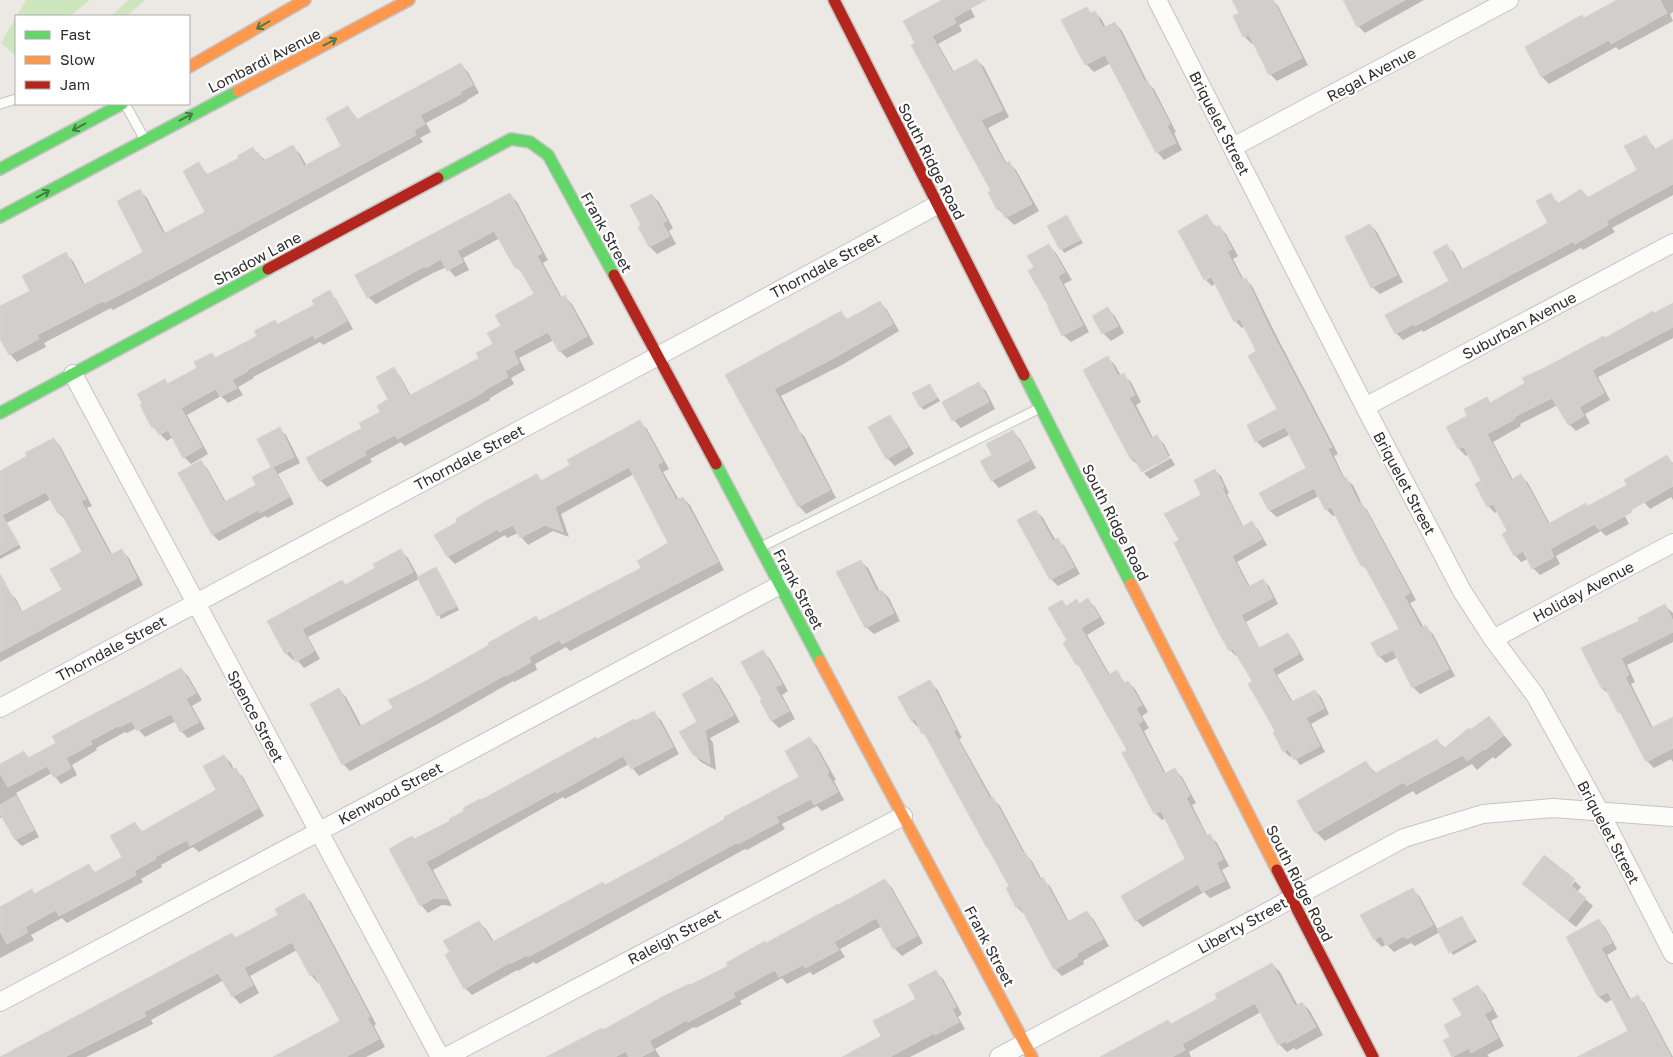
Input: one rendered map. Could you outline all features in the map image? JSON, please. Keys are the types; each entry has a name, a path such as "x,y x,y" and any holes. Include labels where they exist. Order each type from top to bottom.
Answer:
{"street":[{"name":"Lombardi Avenue","path":"190,66 305,0"},
{"name":"Lombardi Avenue","path":"0,216 409,0"},
{"name":"South Ridge Road","path":"834,0 1040,408 1373,1057"},
{"name":"Briquelet Street","path":"1157,0 1365,407 1462,591 1493,639 1535,695 1600,812 1673,954"},
{"name":"Regal Avenue","path":"1233,147 1509,0"},
{"path":"0,169 121,105"},
{"name":"Shadow Lane","path":"0,413 511,139 530,142"},
{"name":"Frank Street","path":"530,142 548,155 658,356 1028,1050"},
{"name":"Thorndale Street","path":"0,708 937,205"},
{"name":"Suburban Avenue","path":"1365,407 1673,242"},
{"name":"Spence Street","path":"73,374 440,1057"},
{"name":"Holiday Avenue","path":"1493,639 1673,543"},
{"name":"Kenwood Street","path":"0,1002 780,585"},
{"name":"Liberty Street","path":"999,1057 1028,1050 1291,898 1404,838 1483,814 1553,808 1673,817"},
{"name":"Raleigh Street","path":"446,1057 903,816"}],"lane":[{"path":"0,104 15,99"},
{"path":"124,105 145,140"},
{"path":"760,548 1040,408"}],"green space":[{"path":"26,0 90,0 71,15 18,15"},
{"path":"129,0 145,0 128,15 112,15"},
{"path":"15,19 15,55 1,43"}],"building":[{"path":"942,0 986,0 953,18 956,23 932,36 952,72 977,59 1003,110 981,120 1005,164 1009,161 1032,204 1005,218 1000,208 997,210 988,192 991,191 911,45 915,43 903,21"},
{"path":"1232,0 1273,0 1302,58 1269,75 1249,35 1243,37 1233,16 1239,13"},
{"path":"1343,0 1405,0 1357,27"},
{"path":"1617,0 1660,0 1667,13 1611,44 1609,40 1541,77 1525,47 1582,15 1584,18"},
{"path":"1087,7 1090,13 1095,11 1103,28 1115,22 1145,82 1147,80 1170,124 1167,126 1176,143 1156,153 1105,55 1085,65 1061,20"},
{"path":"461,63 473,85 460,92 461,94 420,115 425,124 414,130 416,135 156,276 37,335 39,339 9,355 0,339 0,306 30,291 22,276 66,252 83,285 143,252 117,201 140,189 163,234 205,212 183,171 199,162 206,175 239,158 237,156 253,147 263,161 293,145 304,166 341,146 326,118 348,106 356,120"},
{"path":"1646,135 1654,150 1673,139 1673,184 1606,221 1608,225 1575,244 1574,241 1415,326 1414,324 1395,334 1385,315 1449,281 1433,252 1447,244 1461,270 1548,223 1536,201 1551,193 1557,204 1581,189 1587,198 1637,170 1624,146"},
{"path":"510,193 542,253 537,256 560,298 565,295 587,336 559,352 548,332 513,351 519,363 505,371 508,377 397,439 395,435 364,451 366,455 319,481 306,458 362,428 359,423 380,412 377,406 388,399 376,377 394,367 409,396 479,358 476,353 493,344 487,333 501,326 495,315 534,294 518,266 515,268 494,231 457,251 463,262 447,271 441,259 367,298 355,275"},
{"path":"652,194 667,221 662,223 670,236 649,247 638,227 641,225 630,205"},
{"path":"1207,214 1215,228 1219,225 1232,249 1227,252 1242,280 1246,278 1268,325 1332,447 1328,449 1343,478 1346,477 1359,503 1361,502 1410,593 1404,596 1421,628 1426,625 1449,669 1412,688 1393,650 1378,657 1371,643 1399,629 1364,565 1361,566 1331,507 1325,510 1314,488 1269,511 1259,493 1306,468 1285,427 1255,442 1247,425 1277,409 1248,356 1256,351 1240,319 1234,322 1211,276 1204,280 1178,231"},
{"path":"1067,215 1080,240 1060,250 1047,226"},
{"path":"1370,224 1397,275 1371,288 1345,237"},
{"path":"1049,244 1065,272 1058,276 1083,325 1062,336 1049,307 1028,271 1034,267 1027,256"},
{"path":"330,290 347,321 315,339 313,335 247,370 232,380 237,388 220,397 216,389 181,408 202,447 183,458 168,430 159,435 154,427 152,428 140,405 142,403 137,394 165,379 167,384 197,368 194,362 212,353 215,358 257,336 254,331 275,320 278,324 314,305 312,300"},
{"path":"880,301 893,324 834,358 774,389 830,490 798,507 725,375 841,311 846,320"},
{"path":"1673,303 1673,327 1592,370 1604,393 1579,407 1584,416 1568,425 1552,398 1514,417 1515,419 1487,434 1511,480 1521,474 1548,524 1586,503 1588,506 1627,485 1624,480 1667,455 1673,465 1673,486 1599,530 1595,524 1550,549 1554,557 1532,569 1523,551 1514,556 1502,534 1507,531 1493,504 1487,507 1475,484 1481,481 1464,447 1458,449 1446,427 1467,416 1464,409 1487,397 1490,403 1525,383 1522,378 1604,336 1605,338 1653,311 1654,313"},
{"path":"1108,307 1118,326 1102,334 1092,316"},
{"path":"1108,356 1118,376 1124,373 1135,395 1129,398 1151,438 1157,435 1169,458 1142,472 1134,458 1131,460 1083,370"},
{"path":"979,382 989,402 952,421 942,402"},
{"path":"930,384 937,398 920,407 912,393"},
{"path":"890,415 908,447 886,459 868,427"},
{"path":"640,420 663,462 657,465 676,500 683,497 718,562 562,644 559,640 529,657 531,662 342,765 310,704 339,688 359,727 393,708 388,700 424,682 536,616 539,621 641,568 637,561 668,543 629,467 555,507 563,532 545,525 520,538 513,525 499,532 498,529 447,557 434,535 457,522 456,519 484,502 537,474 541,481 570,465 567,460"},
{"path":"280,427 294,457 273,467 289,497 260,513 258,510 212,535 178,473 201,460 224,502 256,485 252,477 271,467 257,439"},
{"path":"1013,430 1030,460 991,481 980,461 992,455 986,444"},
{"path":"54,438 86,499 81,501 110,555 122,549 137,578 0,652 0,574 21,612 62,590 50,569 82,552 61,512 58,514 46,492 2,515 19,544 0,555 0,471 27,456 25,453"},
{"path":"1215,469 1224,487 1222,488 1242,527 1252,521 1262,539 1232,556 1248,587 1263,579 1273,598 1241,615 1259,648 1288,633 1299,654 1272,669 1291,702 1315,690 1324,708 1306,718 1320,746 1294,760 1288,749 1283,752 1273,732 1275,731 1248,684 1252,681 1233,649 1229,651 1214,624 1174,543 1179,540 1164,514 1201,495 1194,480"},
{"path":"1036,510 1053,541 1058,538 1074,567 1050,580 1017,520"},
{"path":"401,549 413,572 302,629 314,651 296,662 290,651 285,654 267,621 342,580 345,585 375,568 373,564"},
{"path":"861,560 877,592 882,590 894,613 865,628 836,572"},
{"path":"436,567 457,606 437,616 417,577"},
{"path":"1088,598 1099,617 1081,628 1108,675 1117,670 1124,683 1128,681 1142,705 1136,708 1143,721 1138,724 1164,774 1175,768 1190,795 1186,798 1206,836 1210,834 1223,859 1216,863 1225,881 1202,892 1198,884 1135,921 1121,896 1185,859 1161,811 1154,814 1122,753 1127,750 1078,664 1076,665 1063,643 1067,640 1048,608 1062,600 1066,606 1077,599 1079,604"},
{"path":"1665,604 1673,621 1673,632 1621,658 1629,675 1625,677 1651,728 1673,717 1673,748 1646,762 1620,712 1618,713 1605,687 1602,689 1581,648 1639,621 1638,618"},
{"path":"763,650 782,684 775,687 789,711 771,721 741,662"},
{"path":"181,668 196,693 186,699 199,722 180,732 171,714 137,731 132,721 118,726 90,741 92,744 66,758 71,768 54,778 47,766 8,787 0,773 0,764 24,751 28,758 56,743 52,736"},
{"path":"712,677 734,715 704,731 710,764 693,755 679,732 697,722 682,694"},
{"path":"930,680 956,730 953,731 990,799 993,797 1023,853 1025,852 1040,880 1043,877 1067,922 1087,911 1103,939 1076,954 1078,956 1054,970 1020,906 1016,908 1006,888 1009,886 924,733 922,734 915,719 911,721 898,697"},
{"path":"654,711 673,747 631,769 623,756 426,862 447,899 434,898 420,906 389,849 412,836 414,839 450,821 449,819 464,811 463,808 596,737 597,739 634,719 635,721"},
{"path":"1489,716 1504,735 1485,750 1467,761 1463,755 1406,786 1404,782 1315,833 1297,801 1366,761 1374,774 1437,739 1443,749 1469,728 1470,730"},
{"path":"810,737 829,772 827,774 838,792 814,805 811,799 776,817 779,822 738,844 738,842 528,957 527,955 509,963 464,989 445,955 450,952 443,941 479,921 492,942 603,882 605,885 672,849 725,819 724,817 799,777 785,751"},
{"path":"224,755 232,770 236,768 258,808 190,846 187,840 155,857 156,859 134,871 136,875 59,916 56,910 25,927 28,932 7,944 0,931 0,907 32,889 34,894 89,864 94,873 122,857 110,836 135,822 141,832 216,790 203,766"},
{"path":"16,796 34,830 15,840 0,814 0,805"},
{"path":"1544,855 1575,879 1570,885 1586,898 1568,920 1522,884"},
{"path":"885,879 917,936 893,949 876,918 834,942 839,950 805,968 803,965 779,977 775,970 733,993 735,997 649,1041 654,1050 641,1057 629,1057 626,1051 615,1057 546,1057 602,1028 603,1030 662,997 728,966 726,963 765,941 766,943"},
{"path":"1413,888 1433,925 1406,939 1404,936 1386,946 1381,936 1374,940 1360,915"},
{"path":"304,893 370,1017 367,1018 379,1039 346,1057 273,1057 340,1021 314,974 310,976 292,942 244,968 253,985 232,997 218,973 144,1012 146,1016 65,1057 0,1057 232,933 235,938 278,915 275,909"},
{"path":"1462,916 1474,939 1449,953 1437,929"},
{"path":"1599,919 1612,943 1601,948 1629,1000 1638,995 1671,1057 1577,1057 1628,1031 1608,992 1598,997 1566,937"},
{"path":"1272,963 1295,1006 1302,1002 1316,1027 1287,1043 1286,1041 1278,1045 1255,1003 1182,1044 1185,1050 1172,1057 1100,1057 1168,1020 1171,1024 1217,999 1215,994"},
{"path":"936,970 956,1007 952,1009 959,1022 890,1057 842,1057 881,1036 873,1021 916,999 908,985"},
{"path":"1478,985 1492,1010 1484,1014 1498,1038 1471,1053 1469,1048 1452,1057 1443,1040 1450,1037 1444,1025 1462,1015 1452,999"}],"traffic: fast":[{"path":"0,217 238,91"},
{"path":"0,169 120,105"},
{"path":"438,178 511,139 530,142 548,155 614,275"},
{"path":"0,413 268,269"},
{"path":"1024,375 1131,584"},
{"path":"716,464 820,661"}],"traffic: slow":[{"path":"190,66 305,0"},
{"path":"238,91 409,0"},
{"path":"1131,584 1277,870"},
{"path":"820,661 1032,1057"}],"traffic: jam":[{"path":"834,0 1024,375"},
{"path":"268,269 438,178"},
{"path":"614,275 716,464"},
{"path":"1277,870 1373,1057"}]}
